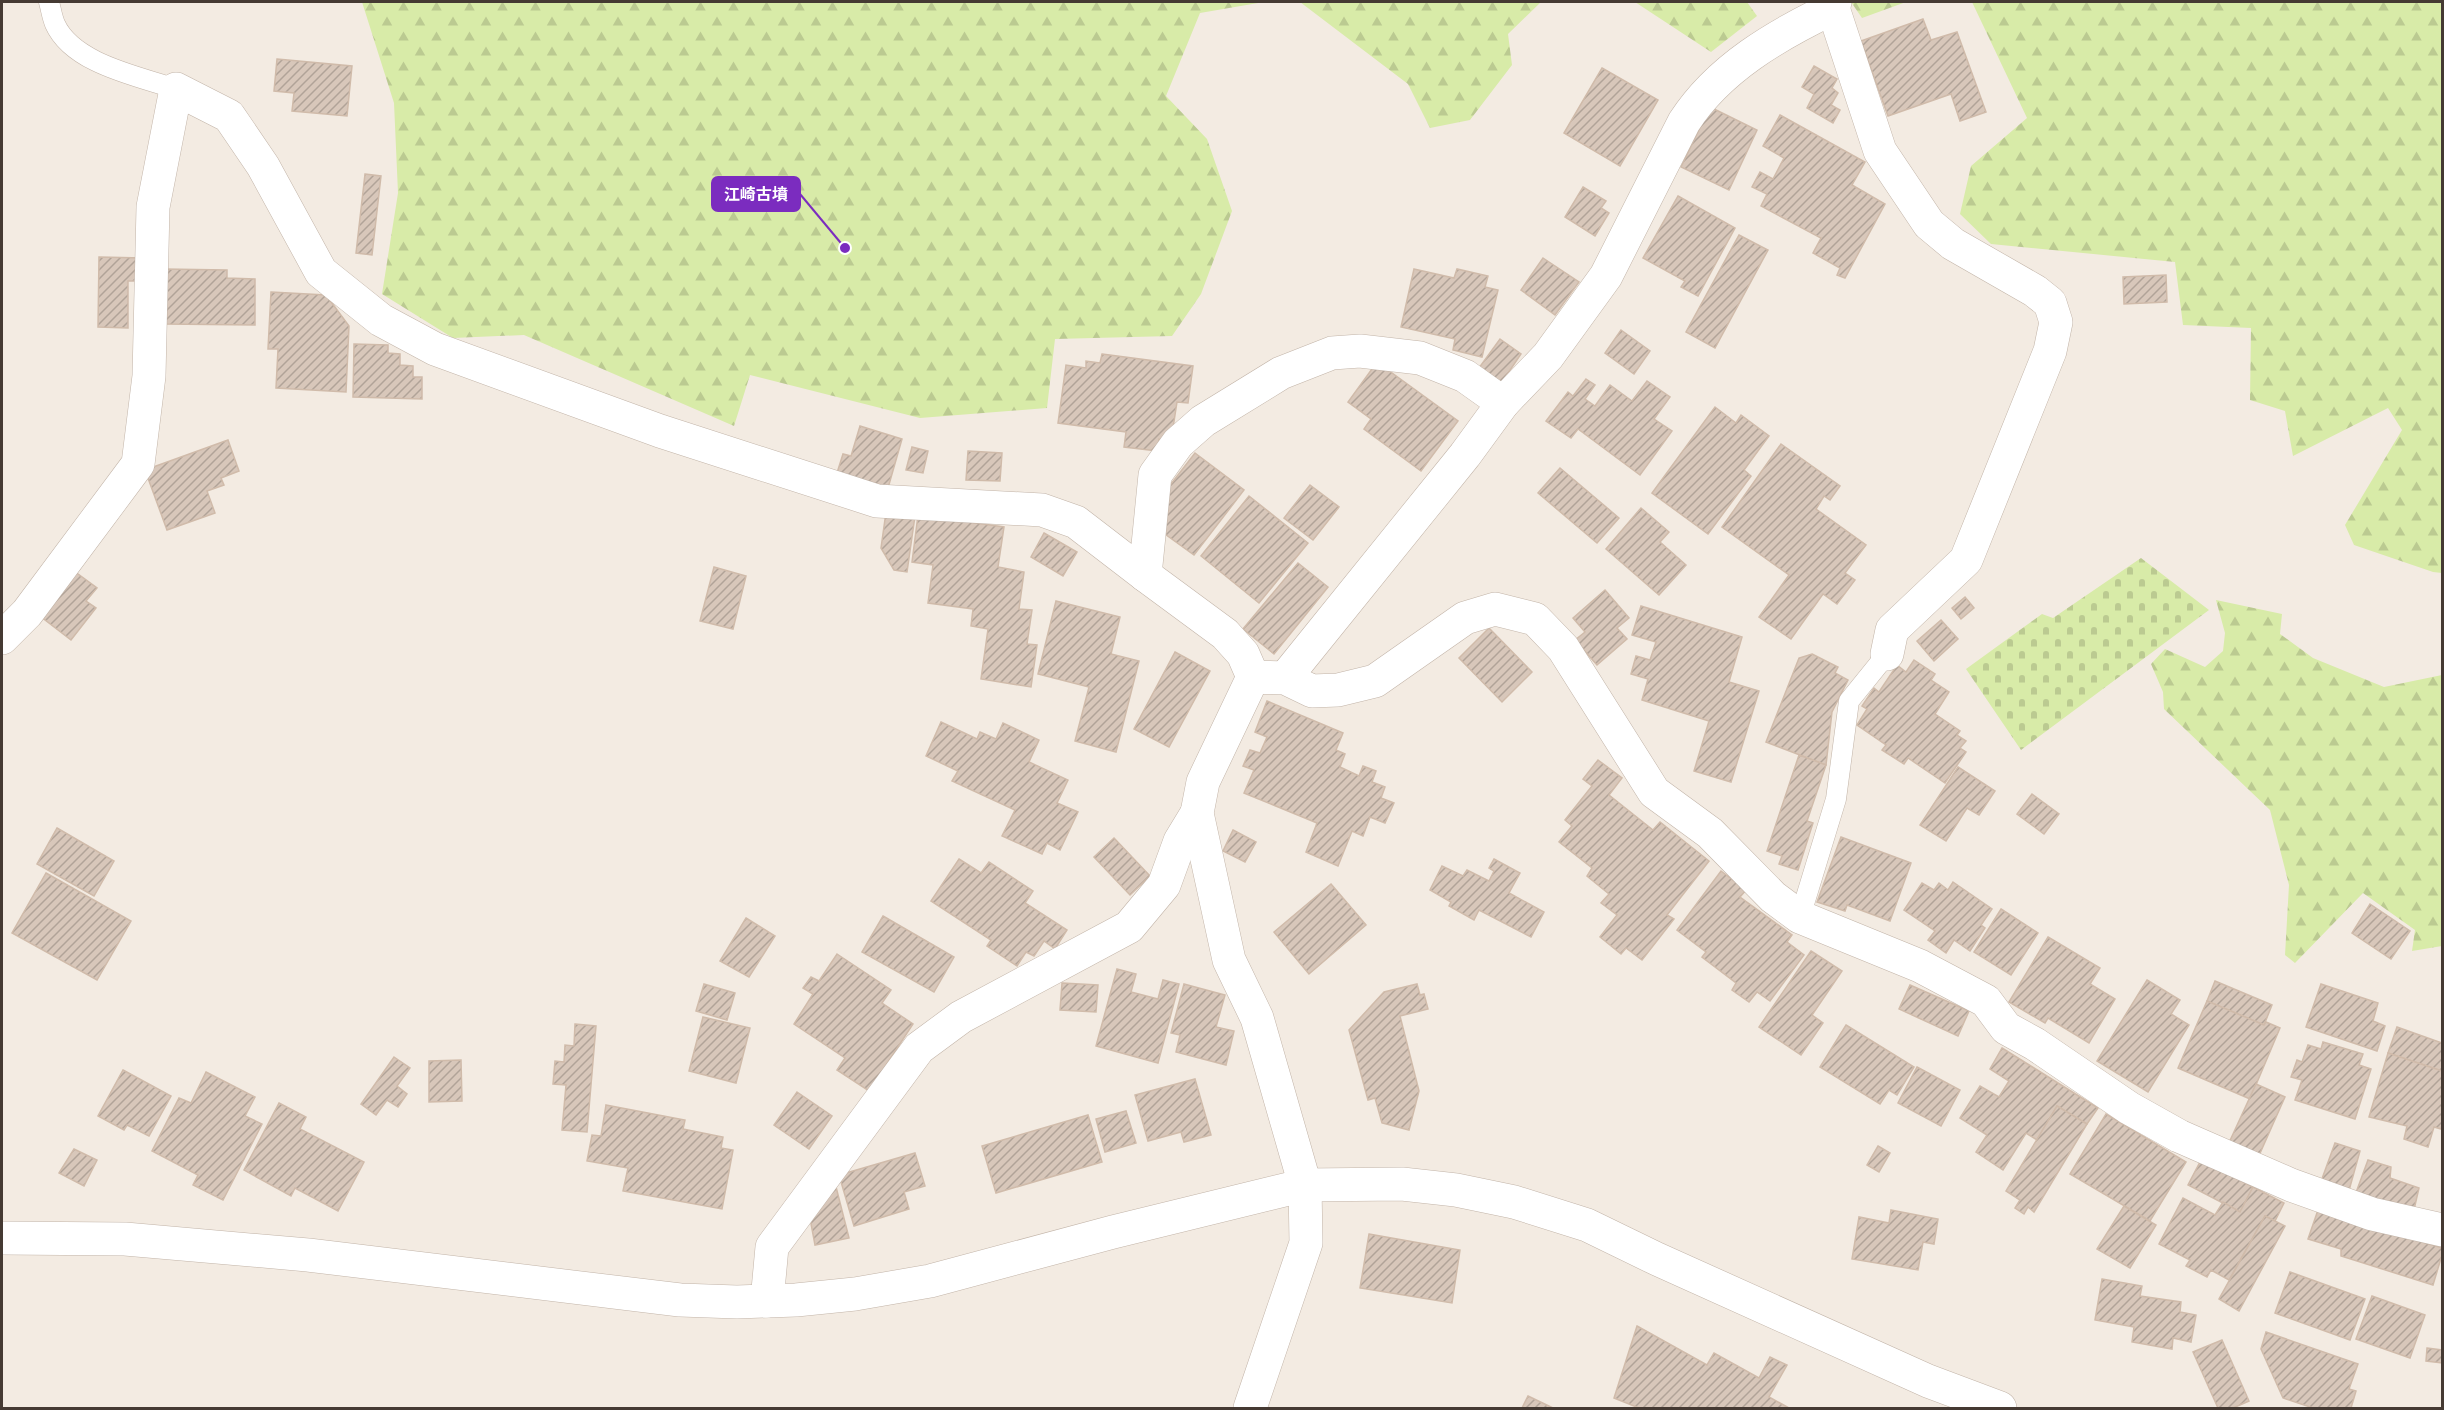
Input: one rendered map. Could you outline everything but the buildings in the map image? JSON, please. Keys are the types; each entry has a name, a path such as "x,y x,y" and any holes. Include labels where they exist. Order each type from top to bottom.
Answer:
{"street":[{"path":"767,1300 772,1247 919,1048 961,1017 1129,927 1164,885 1180,841 1197,813 1203,782 1269,677 1465,455 1503,403 1548,356 1606,276 1684,122 1698,102 1722,76 1790,29 1834,5 1880,151 1929,224 1953,244 2034,291 2050,303 2056,322 2050,351 1966,560 1892,630 1887,654"},
{"path":"2,638 27,613 138,464 148,376 153,207 176,89 229,116 262,166 321,272 381,320 435,349 660,431 877,501 1042,510 1076,522 1225,634 1269,677 1312,691 1338,690 1375,681 1465,618 1495,609 1534,620 1563,648 1654,792 1710,833 1773,897 1800,917 1920,966 1986,1001 2006,1028 2035,1044 2129,1108 2179,1136 2291,1185 2372,1214 2442,1230"},
{"path":"1145,575 1155,475 1178,443 1203,421 1281,373 1332,353 1360,351 1420,358 1465,376 1503,403"},
{"path":"1197,813 1229,960 1257,1018 1305,1185 1306,1243 1250,1408"},
{"path":"2,1238 125,1239 308,1256 680,1300 767,1300 855,1294 930,1281 1113,1232 1305,1185 1402,1184 1456,1190 1514,1202 1587,1225 1928,1381 2000,1408"}],"lane":[{"path":"49,2 55,25 69,44 87,58 176,89"},
{"path":"1800,917 1836,800 1849,701 1887,654"}],"green space":[{"path":"362,2 1264,2 1200,13 1166,96 1207,139 1232,211 1201,294 1172,336 1055,339 1047,408 920,418 750,375 734,426 524,335 453,338 382,294 398,193 394,103"},
{"path":"1300,2 1541,2 1508,34 1512,65 1470,120 1430,128 1408,84"},
{"path":"1635,2 1747,2 1757,16 1711,52"},
{"path":"1851,2 1906,2 1862,18"},
{"path":"1972,2 2442,2 2442,573 2354,545 2345,525 2402,430 2388,408 2293,456 2285,411 2250,400 2251,328 2183,325 2175,262 1991,244 1960,214 1971,166 2027,118"},
{"path":"2141,558 2209,610 2021,750 1966,669 2042,614 2053,618"},
{"path":"2216,600 2282,614 2280,634 2313,658 2384,687 2442,675 2442,946 2412,951 2415,930 2363,893 2295,963 2285,955 2289,885 2270,810 2164,709 2163,692 2151,664 2165,649 2205,667 2223,651 2225,633"}],"place":[{"name":"江崎古墳","path":"845,248"}]}
